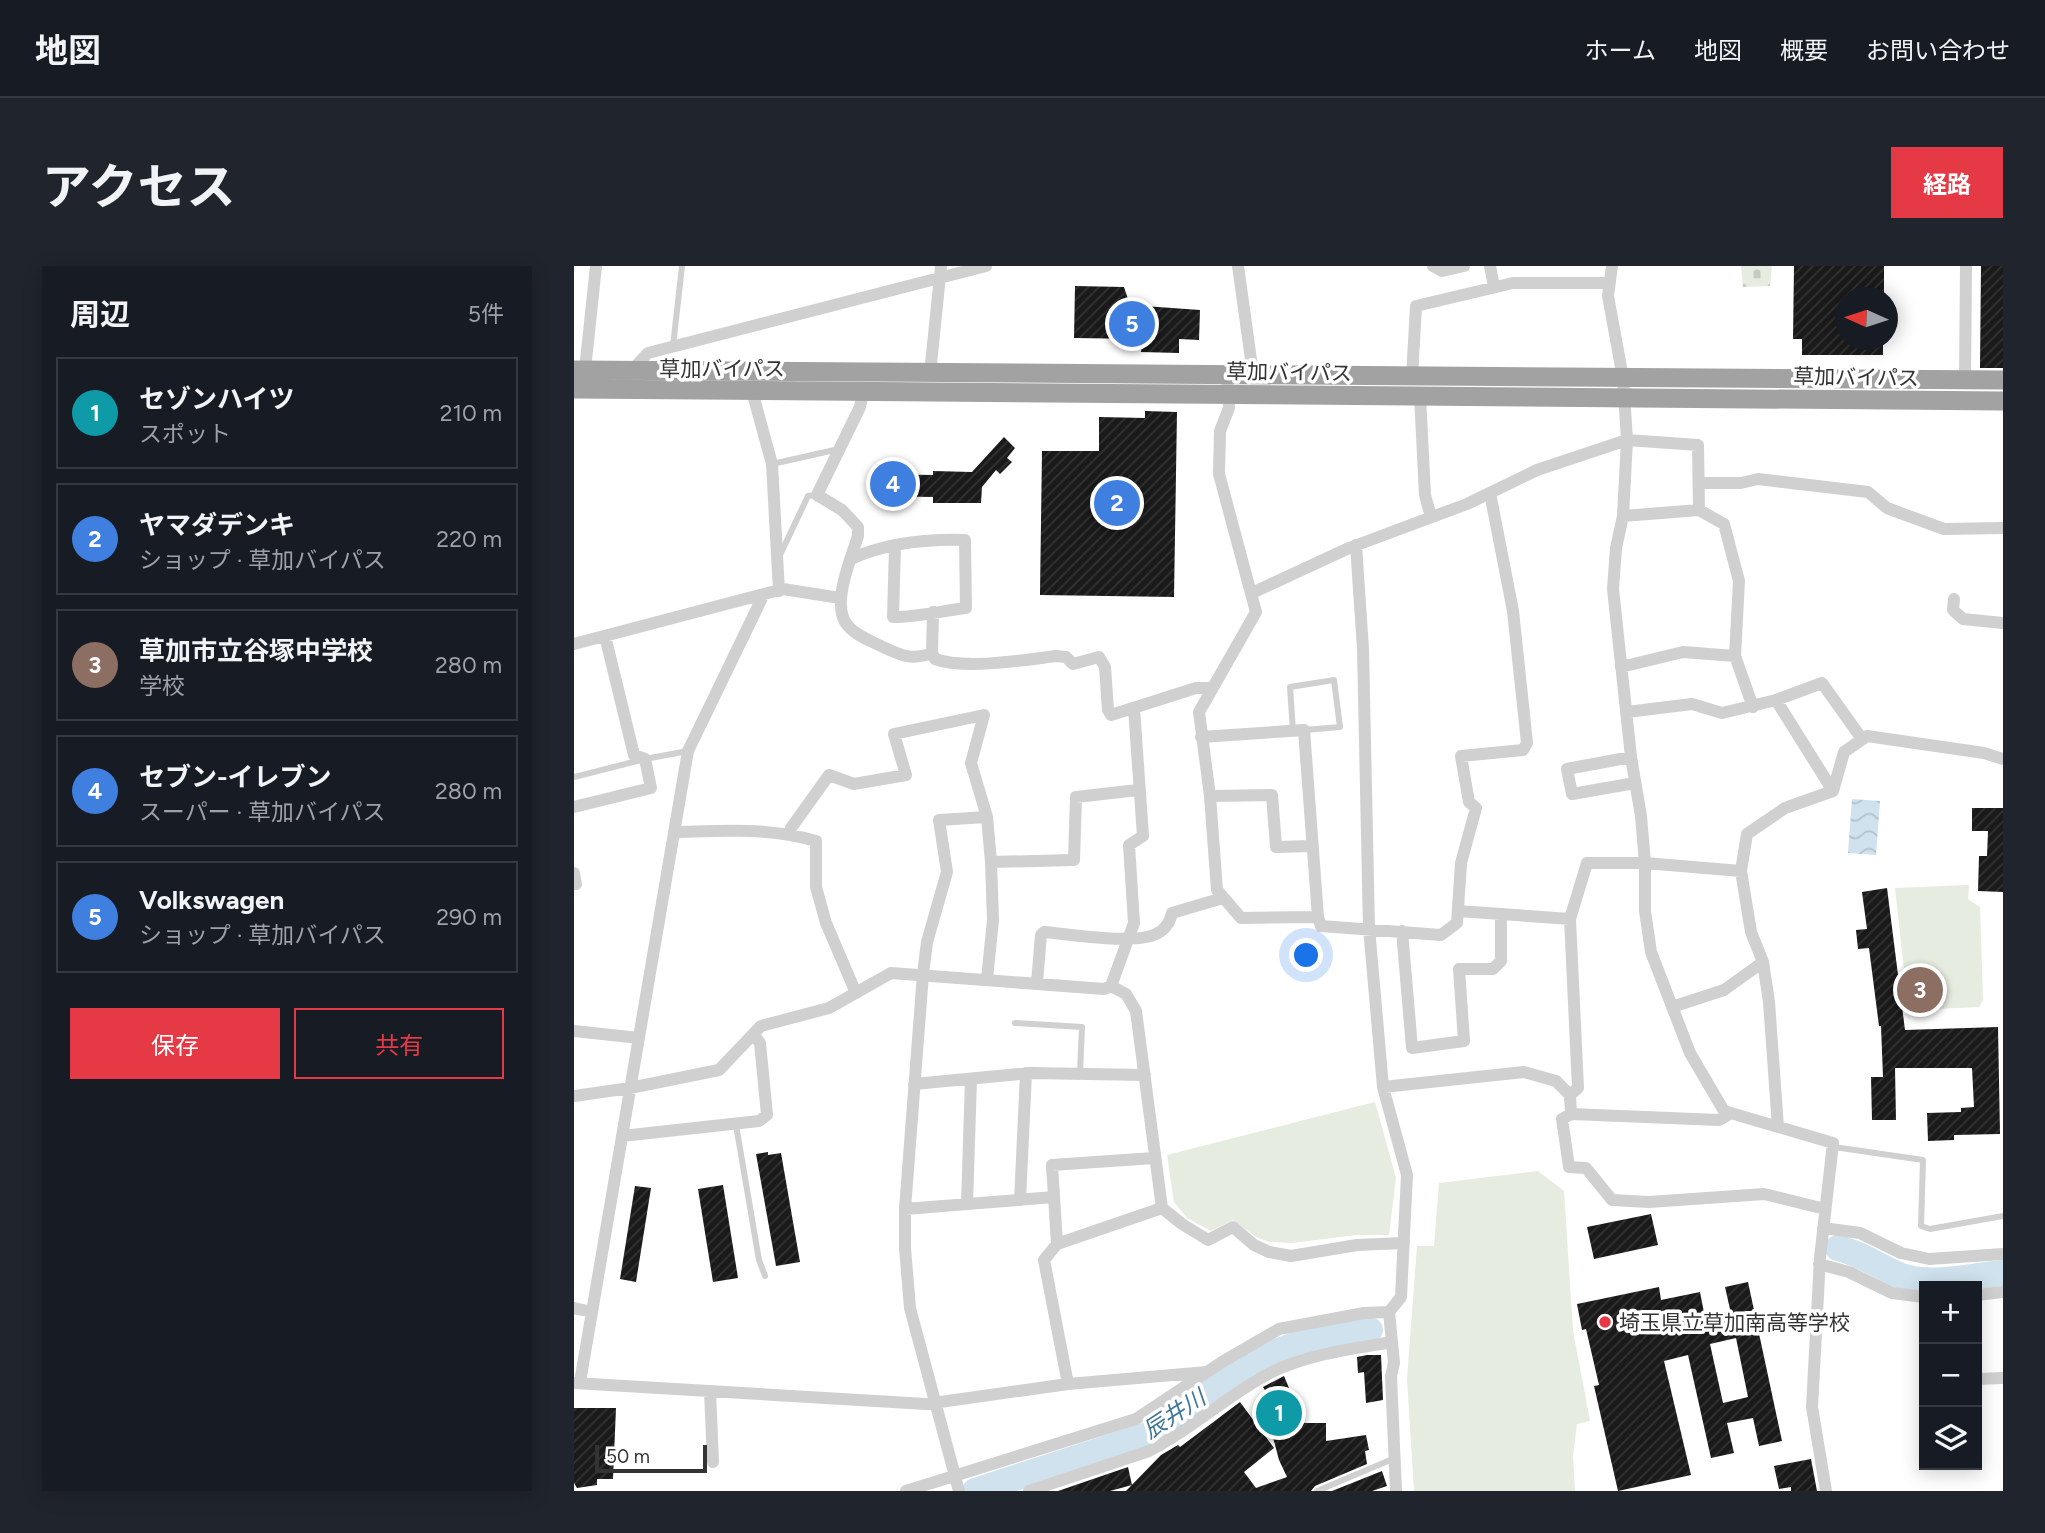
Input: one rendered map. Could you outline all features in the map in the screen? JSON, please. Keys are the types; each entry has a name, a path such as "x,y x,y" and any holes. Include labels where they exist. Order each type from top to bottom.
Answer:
{"highway":[{"name":"草加バイパス","path":"579,370 930,374 1227,384 1420,396 1624,388 2003,380"},
{"name":"草加バイパス","path":"574,389 863,392 1227,384 1253,374 1412,377 1624,388 2003,401"}],"street":[{"path":"579,370 596,266"},
{"path":"632,370 648,353 940,273 986,266"},
{"path":"1238,266 1253,374"},
{"path":"1433,266 1442,271 1464,266"},
{"path":"1490,266 1494,287"},
{"path":"1612,266 1608,296 1624,388 1627,440 1623,516 1616,548 1613,589 1645,863 1645,911 1651,952 1690,1053 1724,1111 1833,1143 1819,1264 1812,1407 1826,1491"},
{"path":"1965,380 1966,266"},
{"path":"930,374 940,273"},
{"path":"1412,377 1416,306 1513,283 1609,282"},
{"path":"1227,384 1229,408 1220,431 1219,474 1256,612 1199,712 1210,796 1217,890 1241,918 1318,917"},
{"path":"752,391 772,464 779,591"},
{"path":"863,392 860,407 817,495 842,510 858,527 858,536 840,598 841,612 846,624 859,635 903,657 920,657 932,653"},
{"path":"1420,396 1425,495 1431,517"},
{"path":"1252,593 1356,545 1431,517 1537,470 1627,440 1698,445 1699,510"},
{"path":"1699,483 1741,483 1758,479 1868,492 1887,509 1944,529 2003,528"},
{"path":"1201,737 1299,731 1321,926 1441,934 1457,923 1461,863 1475,808 1469,802 1461,756 1523,750 1527,743 1513,611 1490,492"},
{"path":"1623,516 1699,510 1724,524 1739,581 1735,656 1753,707"},
{"path":"851,559 895,546 931,539 965,540 966,608 915,617 893,617 895,546"},
{"path":"1356,545 1363,649 1369,928 1383,1087 1407,1175 1401,1297 1389,1312 1396,1491"},
{"path":"574,644 783,589 840,598"},
{"path":"763,596 688,751 592,1312 577,1383 908,1404 1068,1384 1207,1373"},
{"path":"1954,599 1954,610 1963,619 2003,623"},
{"path":"933,612 932,653 935,659 944,662 993,663 1056,656 1066,657 1073,664 1099,657 1105,667 1111,715 1196,688 1211,688"},
{"path":"574,807 651,788 645,759 634,755 606,636"},
{"path":"1621,667 1683,652 1735,656"},
{"path":"1627,712 1692,704 1722,713 1753,707 1822,683 1863,738"},
{"path":"1776,700 1833,791"},
{"path":"574,1096 719,1070 761,1026 829,1008 891,973 1104,989 1111,986 1134,923 1129,845 1143,836 1135,708"},
{"path":"790,834 791,828 829,775 854,784 906,775 894,734 984,715 971,763 987,817 991,862 993,919 987,979"},
{"path":"1833,791 1843,752 1867,736 1983,752 2003,759"},
{"path":"1631,757 1567,769 1572,794 1635,783"},
{"path":"991,862 1074,860 1076,797 1138,789"},
{"path":"1778,1127 1769,1002 1763,962 1751,932 1741,871 1747,834 1785,808 1833,791"},
{"path":"1210,796 1272,796 1276,847 1312,846"},
{"path":"957,1483 910,1308 905,1209 923,974 927,942 947,872 939,820 987,817"},
{"path":"674,832 765,830 816,841 816,887 826,923 856,993"},
{"path":"1570,1095 1578,1087 1570,919 1587,863 1645,863 1741,871"},
{"path":"574,873 574,884"},
{"path":"1037,983 1041,935 1044,932 1129,939 1156,934 1170,922 1172,913 1223,898"},
{"path":"1458,911 1570,919"},
{"path":"1402,931 1412,1048 1464,1041 1459,969 1493,970 1501,961 1501,914"},
{"path":"1672,1007 1724,990 1763,962"},
{"path":"1111,986 1126,995 1136,1011 1162,1208 1208,1240 1233,1227 1254,1245 1269,1252 1291,1256 1357,1245 1402,1243"},
{"path":"574,1031 639,1038"},
{"path":"621,1136 736,1125 759,1121 767,1115 760,1044 752,1034"},
{"path":"1383,1087 1524,1072 1556,1081 1570,1095 1571,1114"},
{"path":"914,1084 1026,1073 1145,1075"},
{"path":"1020,1200 1026,1073"},
{"path":"967,1204 971,1079"},
{"path":"1731,1113 1719,1120 1571,1114 1562,1119 1569,1167 1586,1168 1612,1200 1649,1202 1764,1194 1825,1209"},
{"path":"1057,1244 1052,1165 1154,1158"},
{"path":"905,1209 1054,1197"},
{"path":"1068,1384 1044,1259 1057,1244 1162,1208"},
{"path":"1823,1228 1860,1233 1901,1253 1929,1259 2003,1254"},
{"path":"1819,1264 1849,1272 1892,1293 1919,1296"},
{"path":"1982,1294 2003,1292"},
{"path":"574,1308 592,1312"},
{"path":"906,1491 957,1483 1136,1419 1279,1329 1364,1313 1389,1312"},
{"path":"1030,1491 1158,1447 1247,1386 1288,1365 1314,1357 1392,1342"},
{"path":"1982,1380 2003,1378"},
{"path":"710,1391 713,1462"}],"lane":[{"path":"673,346 682,266"},
{"path":"772,464 839,449"},
{"path":"777,559 808,496 817,495"},
{"path":"1334,680 1340,727 1299,731 1290,687 1334,680"},
{"path":"574,777 688,751"},
{"path":"1015,1023 1082,1027 1080,1073"},
{"path":"736,1125 759,1261 765,1276"},
{"path":"1832,1146 1923,1160 1921,1226 1930,1229 2003,1216"},
{"path":"1317,1491 1395,1458"}],"green space":[{"path":"1741,266 1772,266 1770,286 1743,287"},
{"path":"1969,885 1968,899 1980,907 1983,1000 1979,1007 1913,1010 1908,1006 1895,888"},
{"path":"1375,1102 1396,1178 1389,1235 1357,1235 1292,1243 1269,1242 1256,1237 1233,1220 1211,1231 1187,1218 1174,1202 1167,1155"},
{"path":"1538,1171 1564,1191 1573,1331 1590,1421 1577,1424 1573,1455 1575,1491 1414,1491 1407,1379 1417,1246 1434,1246 1439,1183"}],"water":[{"path":"1852,799 1880,801 1876,855 1848,853"}],"building":[{"path":"1794,266 1884,266 1884,287 1835,287 1835,350 1883,350 1883,355 1802,355 1802,339 1793,339"},
{"path":"1981,266 2003,266 2003,368 1980,368"},
{"path":"1075,286 1124,287 1130,305 1200,310 1199,340 1179,339 1179,353 1141,352 1142,339 1074,338"},
{"path":"1145,411 1177,412 1174,597 1040,595 1042,451 1099,451 1099,417 1145,418"},
{"path":"1004,437 1015,448 1007,458 1012,462 1000,474 996,470 982,487 981,503 933,503 933,497 870,496 870,474 933,475 933,471 972,472"},
{"path":"1972,808 2003,808 2003,892 1978,891 1979,856 1987,856 1988,831 1972,831"},
{"path":"1887,888 1905,1030 1998,1027 2000,1134 1954,1135 1954,1140 1928,1141 1927,1113 1961,1112 1961,1108 1974,1107 1972,1068 1895,1068 1896,1120 1872,1120 1871,1077 1883,1077 1881,1026 1869,948 1858,949 1856,930 1867,929 1862,892"},
{"path":"768,1152 768,1155 781,1153 800,1262 776,1266 756,1154"},
{"path":"723,1185 738,1278 713,1282 698,1189"},
{"path":"635,1186 651,1188 636,1282 620,1279"},
{"path":"1651,1214 1658,1245 1594,1259 1587,1227"},
{"path":"1748,1282 1782,1441 1759,1446 1753,1418 1727,1423 1734,1453 1711,1458 1688,1355 1664,1361 1691,1475 1618,1491 1594,1386 1599,1385 1586,1329 1582,1330 1577,1304 1659,1287 1661,1300 1700,1292 1706,1323 1732,1318 1725,1287","holes":["1736,1338 1748,1397 1723,1403 1710,1344"]},
{"path":"1381,1355 1383,1400 1366,1403 1364,1372 1358,1373 1357,1357"},
{"path":"1284,1376 1289,1388 1286,1389 1293,1423 1326,1423 1326,1441 1366,1435 1369,1450 1365,1451 1367,1464 1315,1486 1311,1491 1126,1491 1161,1455 1178,1445 1180,1447 1240,1402 1274,1448 1244,1472 1256,1488 1287,1477 1279,1460 1265,1407 1274,1405 1263,1387"},
{"path":"574,1408 616,1408 613,1479 597,1479 597,1485 577,1488 574,1483"},
{"path":"1811,1459 1817,1491 1791,1491 1791,1487 1779,1489 1774,1466"},
{"path":"1128,1467 1132,1485 1110,1491 1058,1491"},
{"path":"1382,1471 1387,1486 1372,1491 1332,1491"}],"waterway":[{"name":"辰井川","path":"1838,1248 1899,1275 1924,1280 2003,1273"},
{"name":"辰井川","path":"975,1491 1147,1435 1245,1367 1275,1352 1322,1338 1370,1330"}],"place":[{"name":"Volkswagen","path":"1132,324"},
{"name":"セブン-イレブン","path":"893,484"},
{"name":"ヤマダデンキ","path":"1117,503"},
{"name":"草加市立谷塚中学校","path":"1920,990"},
{"name":"埼玉県立草加南高等学校","path":"1605,1322"},
{"name":"セゾンハイツ","path":"1279,1413"}]}
